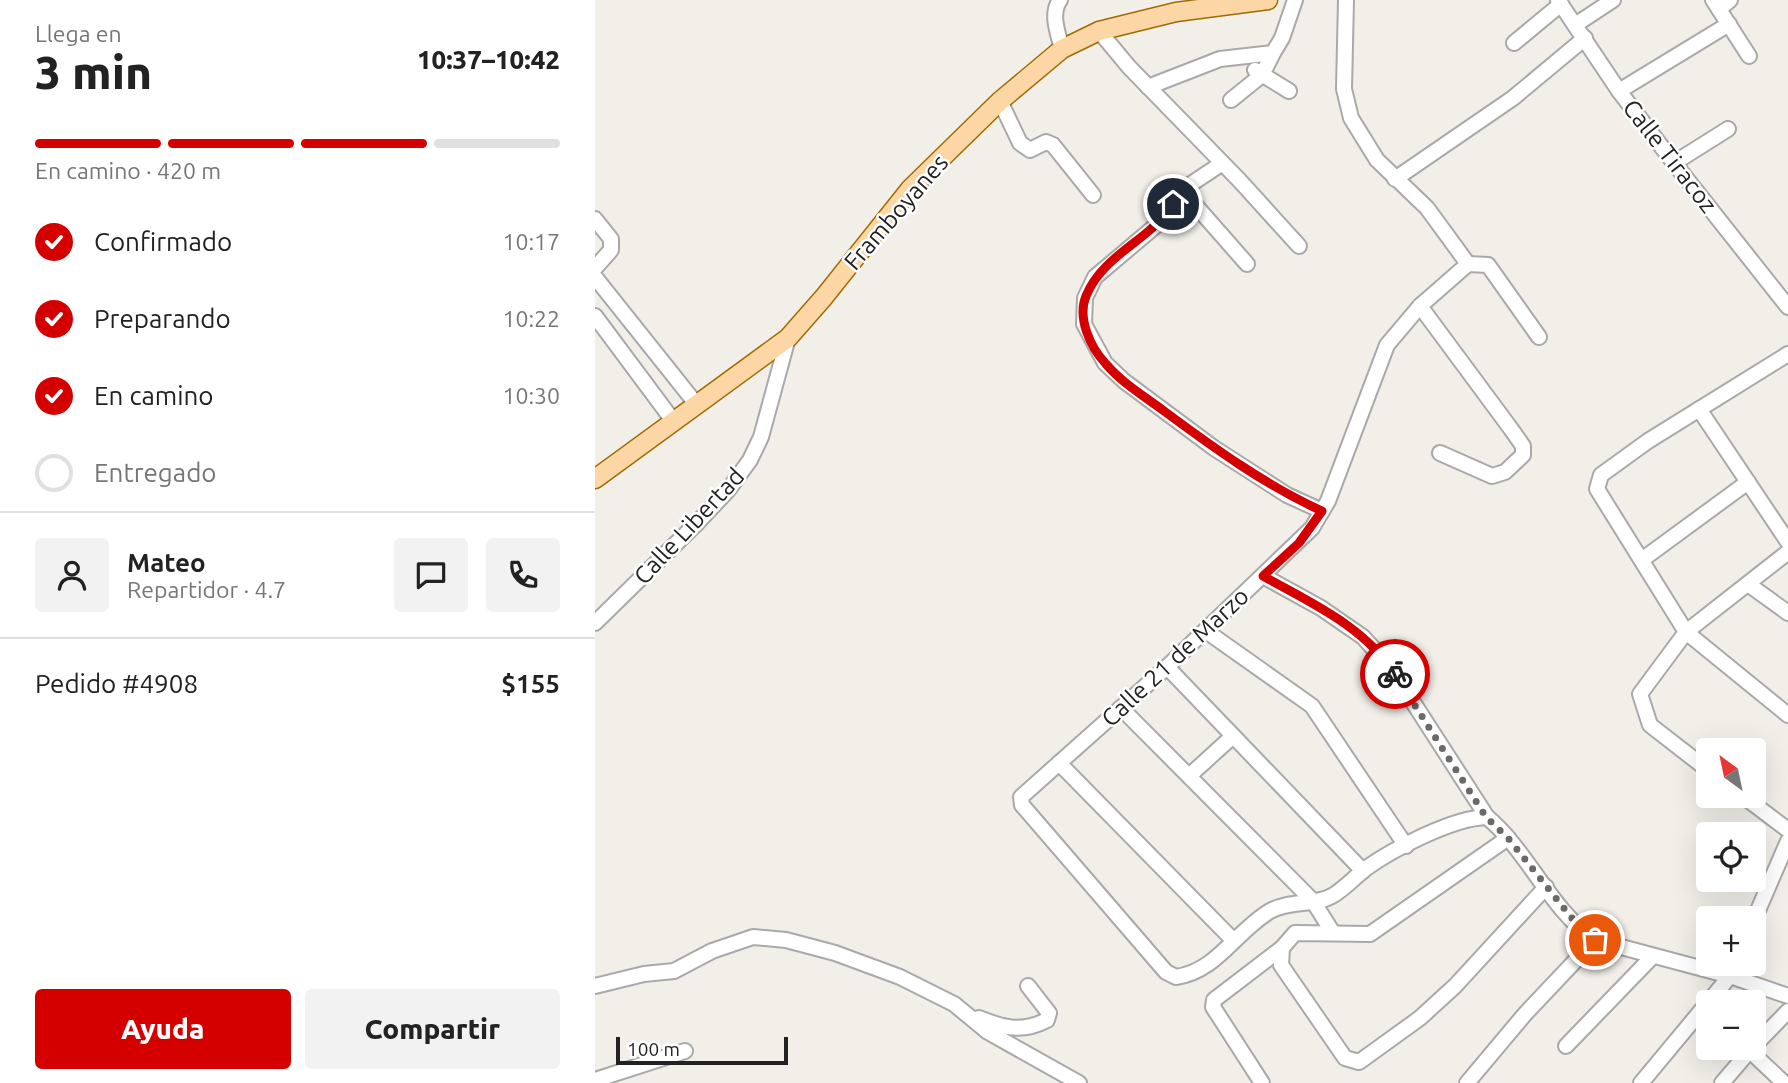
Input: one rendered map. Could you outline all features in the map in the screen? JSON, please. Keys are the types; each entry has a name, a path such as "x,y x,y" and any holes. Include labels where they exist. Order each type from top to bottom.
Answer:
{"main road":[{"name":"Framboyanes","path":"595,479 788,338 824,298 910,189 1000,101 1062,49 1099,31 1176,12 1268,0"}],"street":[{"path":"1060,0 1056,6 1055,18 1062,49"},
{"path":"1230,100 1262,75 1282,38 1295,0"},
{"path":"1346,0 1346,107 1377,160 1427,208 1468,264 1488,265 1539,337"},
{"path":"1575,24 1613,0"},
{"path":"1514,43 1559,2"},
{"name":"Calle Tiracoz","path":"1559,2 1619,91 1788,307"},
{"path":"1721,3 1729,24 1749,56"},
{"path":"1619,91 1729,24"},
{"path":"1099,31 1148,87 1299,246"},
{"path":"1395,178 1513,98 1585,38"},
{"path":"1148,87 1220,59 1273,53"},
{"path":"1241,58 1262,75 1289,91"},
{"path":"1000,101 1020,143 1030,150 1046,142 1053,145 1093,195"},
{"path":"1674,163 1728,129"},
{"path":"1221,164 1182,190 1165,218 1095,277 1085,298 1084,324 1105,363 1124,381 1224,454 1287,495 1322,511"},
{"path":"1182,190 1247,264"},
{"path":"595,219 611,239 611,250 595,268"},
{"name":"Calle 21 de Marzo","path":"1233,940 1205,969 1176,977 1166,972 1029,816 1022,805 1021,797 1167,667 1299,543 1322,511 1387,345 1420,306 1468,264"},
{"path":"595,276 697,405"},
{"path":"1420,306 1523,446 1523,455 1505,472 1492,476 1440,453"},
{"path":"595,317 674,422"},
{"name":"Calle Libertad","path":"595,623 697,523 729,489 750,460 761,437 788,338"},
{"path":"1788,354 1648,441 1601,475 1597,489 1686,632 1788,715"},
{"path":"1699,409 1788,542"},
{"path":"1643,559 1748,482"},
{"path":"1696,761 1650,725 1640,694 1686,632 1788,552"},
{"path":"1263,576 1321,608 1363,637 1391,668 1486,817 1508,838 1579,927 1595,940 1653,956 1696,964"},
{"path":"1748,584 1788,613"},
{"path":"1206,631 1312,706 1406,846"},
{"path":"1167,667 1363,871"},
{"path":"1121,708 1313,901 1333,933"},
{"path":"1189,776 1233,736"},
{"path":"1059,763 1233,940 1272,910 1294,902 1313,901 1337,892 1363,871 1406,846 1459,823 1486,817"},
{"path":"1759,808 1788,830"},
{"path":"1262,1083 1213,1007 1214,1000 1282,948 1295,933 1370,934 1508,838"},
{"path":"1760,906 1788,841"},
{"path":"1282,948 1281,965 1345,1058 1359,1062 1420,1018 1455,986 1546,887"},
{"path":"595,986 644,974 674,971 730,943 754,937 775,939 835,953 900,977 971,1015 1010,1030 1036,1026 1047,1020 1049,1013 1028,986"},
{"path":"1467,1083 1525,1014 1595,940"},
{"path":"1566,1046 1653,956"},
{"path":"1641,1083 1728,976"},
{"path":"1746,976 1788,996"},
{"path":"1766,1034 1788,1011"},
{"path":"971,1015 988,1032 1079,1083"},
{"path":"595,1080 685,1051"},
{"path":"1722,1083 1742,1060"},
{"path":"1763,1060 1784,1083"}],"way so far":[{"path":"1395,674 1486,817 1508,838 1579,927 1595,940"}],"route":[{"path":"1173,204 1165,218 1095,277 1082,312 1084,324 1095,348 1105,363 1124,381 1214,447 1287,495 1322,511 1299,543 1263,576 1321,608 1363,637 1395,674"}]}
